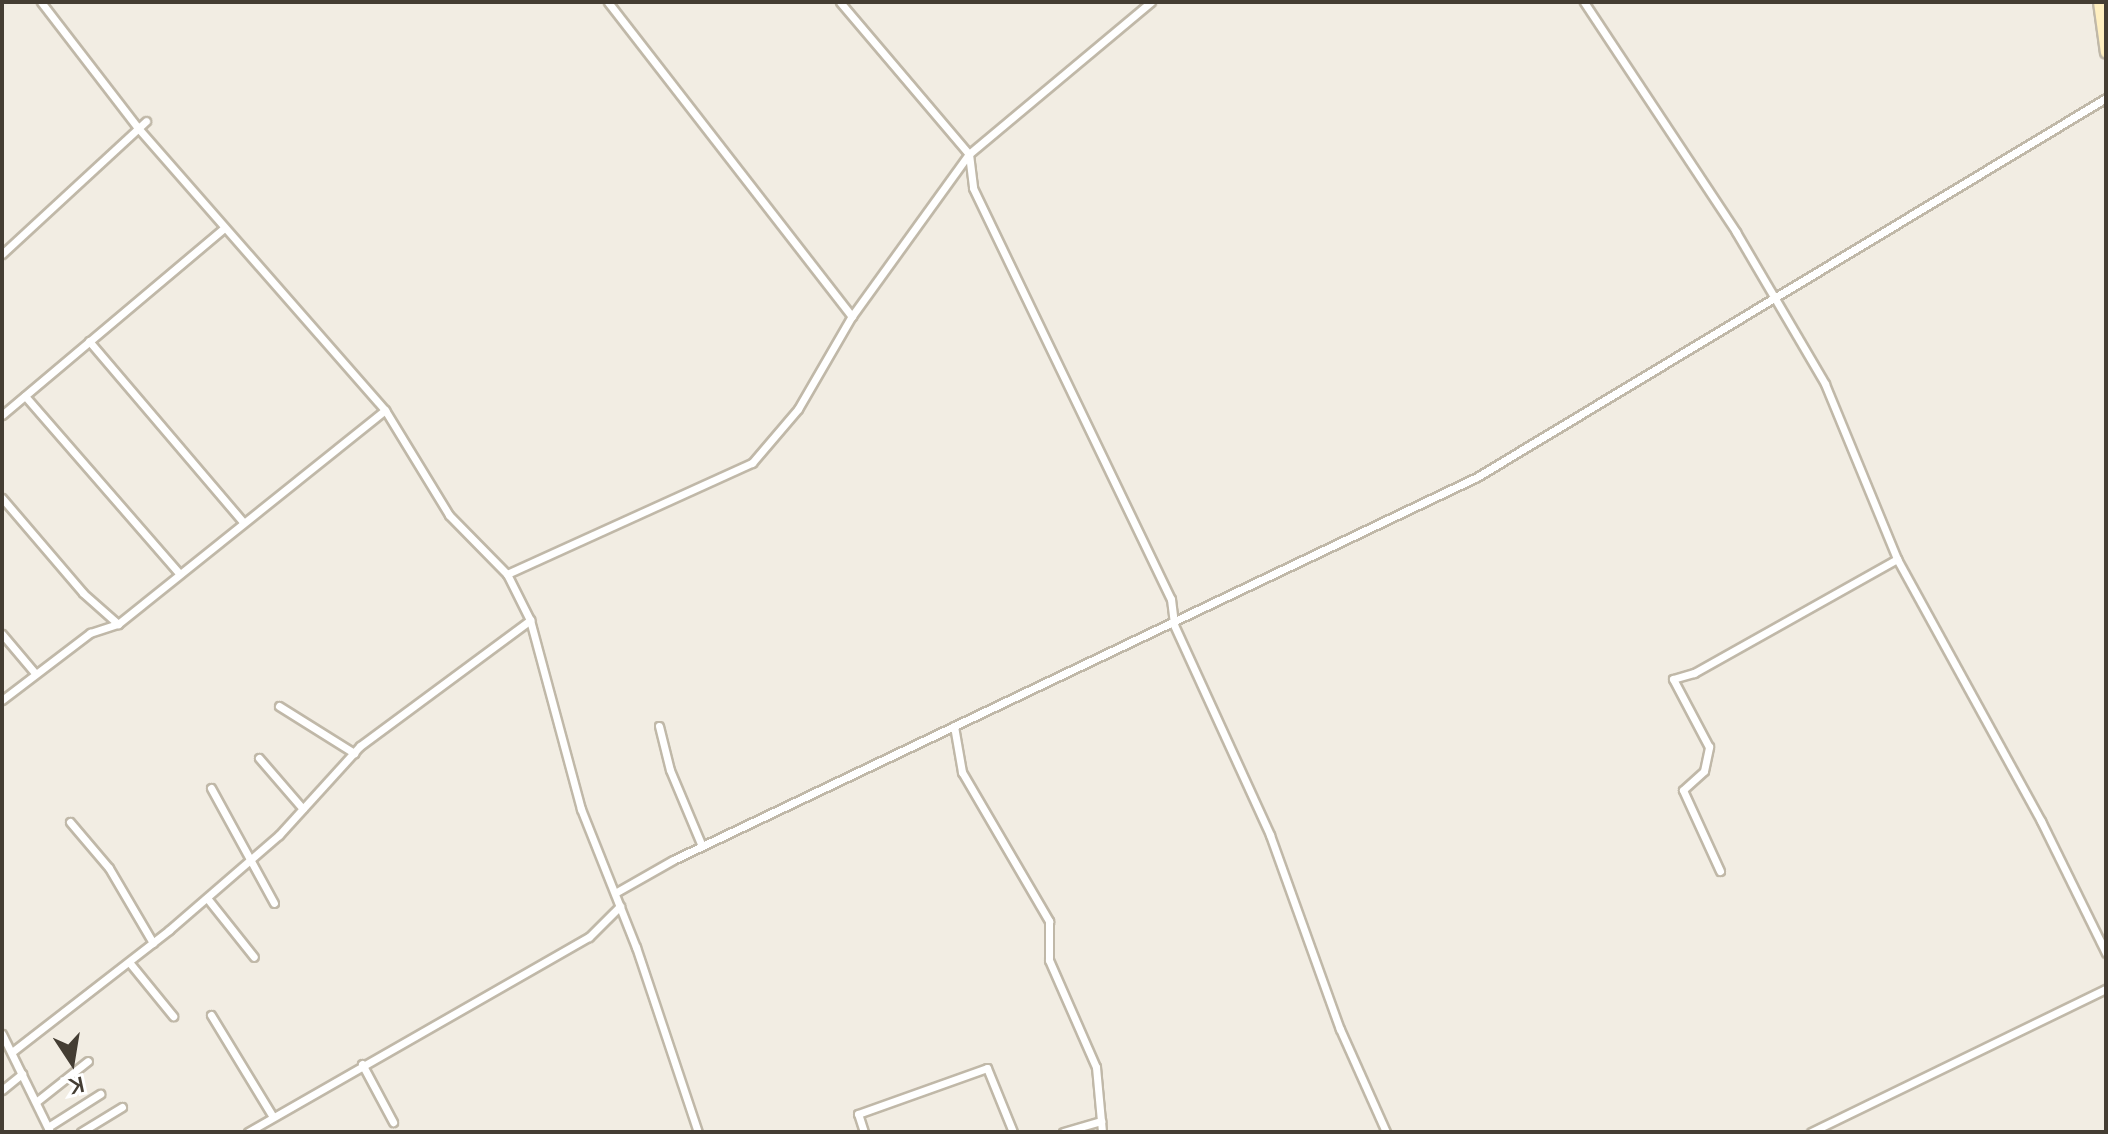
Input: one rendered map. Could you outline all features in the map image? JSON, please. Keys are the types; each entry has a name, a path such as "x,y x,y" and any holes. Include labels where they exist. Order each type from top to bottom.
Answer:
{"street":[{"path":"41,2 138,128 385,410 449,515 507,574 530,620 581,809 620,906 697,1129 686,1132"},
{"path":"608,2 852,316"},
{"path":"840,2 969,154 973,188 1171,599 1174,625 1270,835 1340,1029 1386,1132"},
{"path":"507,574 752,463 798,409 852,316 969,154 1151,2"},
{"path":"1584,2 1776,298 1825,384 1897,559 2106,953"},
{"path":"2099,2 2106,53"},
{"path":"615,893 702,846 1174,625 1477,477 2106,98"},
{"path":"2,254 146,121"},
{"path":"2,415 224,228"},
{"path":"89,341 243,522"},
{"path":"25,396 179,573"},
{"path":"2,700 90,633 118,624 385,410"},
{"path":"2,498 83,593 118,624"},
{"path":"1720,871 1683,790 1704,771 1709,747 1673,679 1694,673 1897,559"},
{"path":"12,1052 153,943 253,858 354,753 530,620"},
{"path":"2,634 35,673"},
{"path":"279,706 354,753"},
{"path":"659,726 670,770 702,846"},
{"path":"954,726 962,772 1049,921 1049,960 1096,1067 1102,1132"},
{"path":"259,758 303,809"},
{"path":"211,788 253,858 274,903"},
{"path":"70,822 109,868 153,943"},
{"path":"207,898 254,957"},
{"path":"248,1132 362,1064 589,937 620,906"},
{"path":"2097,934 2106,926"},
{"path":"129,962 173,1016"},
{"path":"1811,1132 2106,989"},
{"path":"211,1015 273,1117"},
{"path":"2,1034 49,1130 100,1094"},
{"path":"36,1102 88,1061"},
{"path":"362,1064 393,1122"},
{"path":"864,1132 858,1114 987,1068 1013,1132"},
{"path":"2,1090 22,1074"},
{"path":"81,1132 122,1107"},
{"path":"1063,1132 1101,1121"}]}
